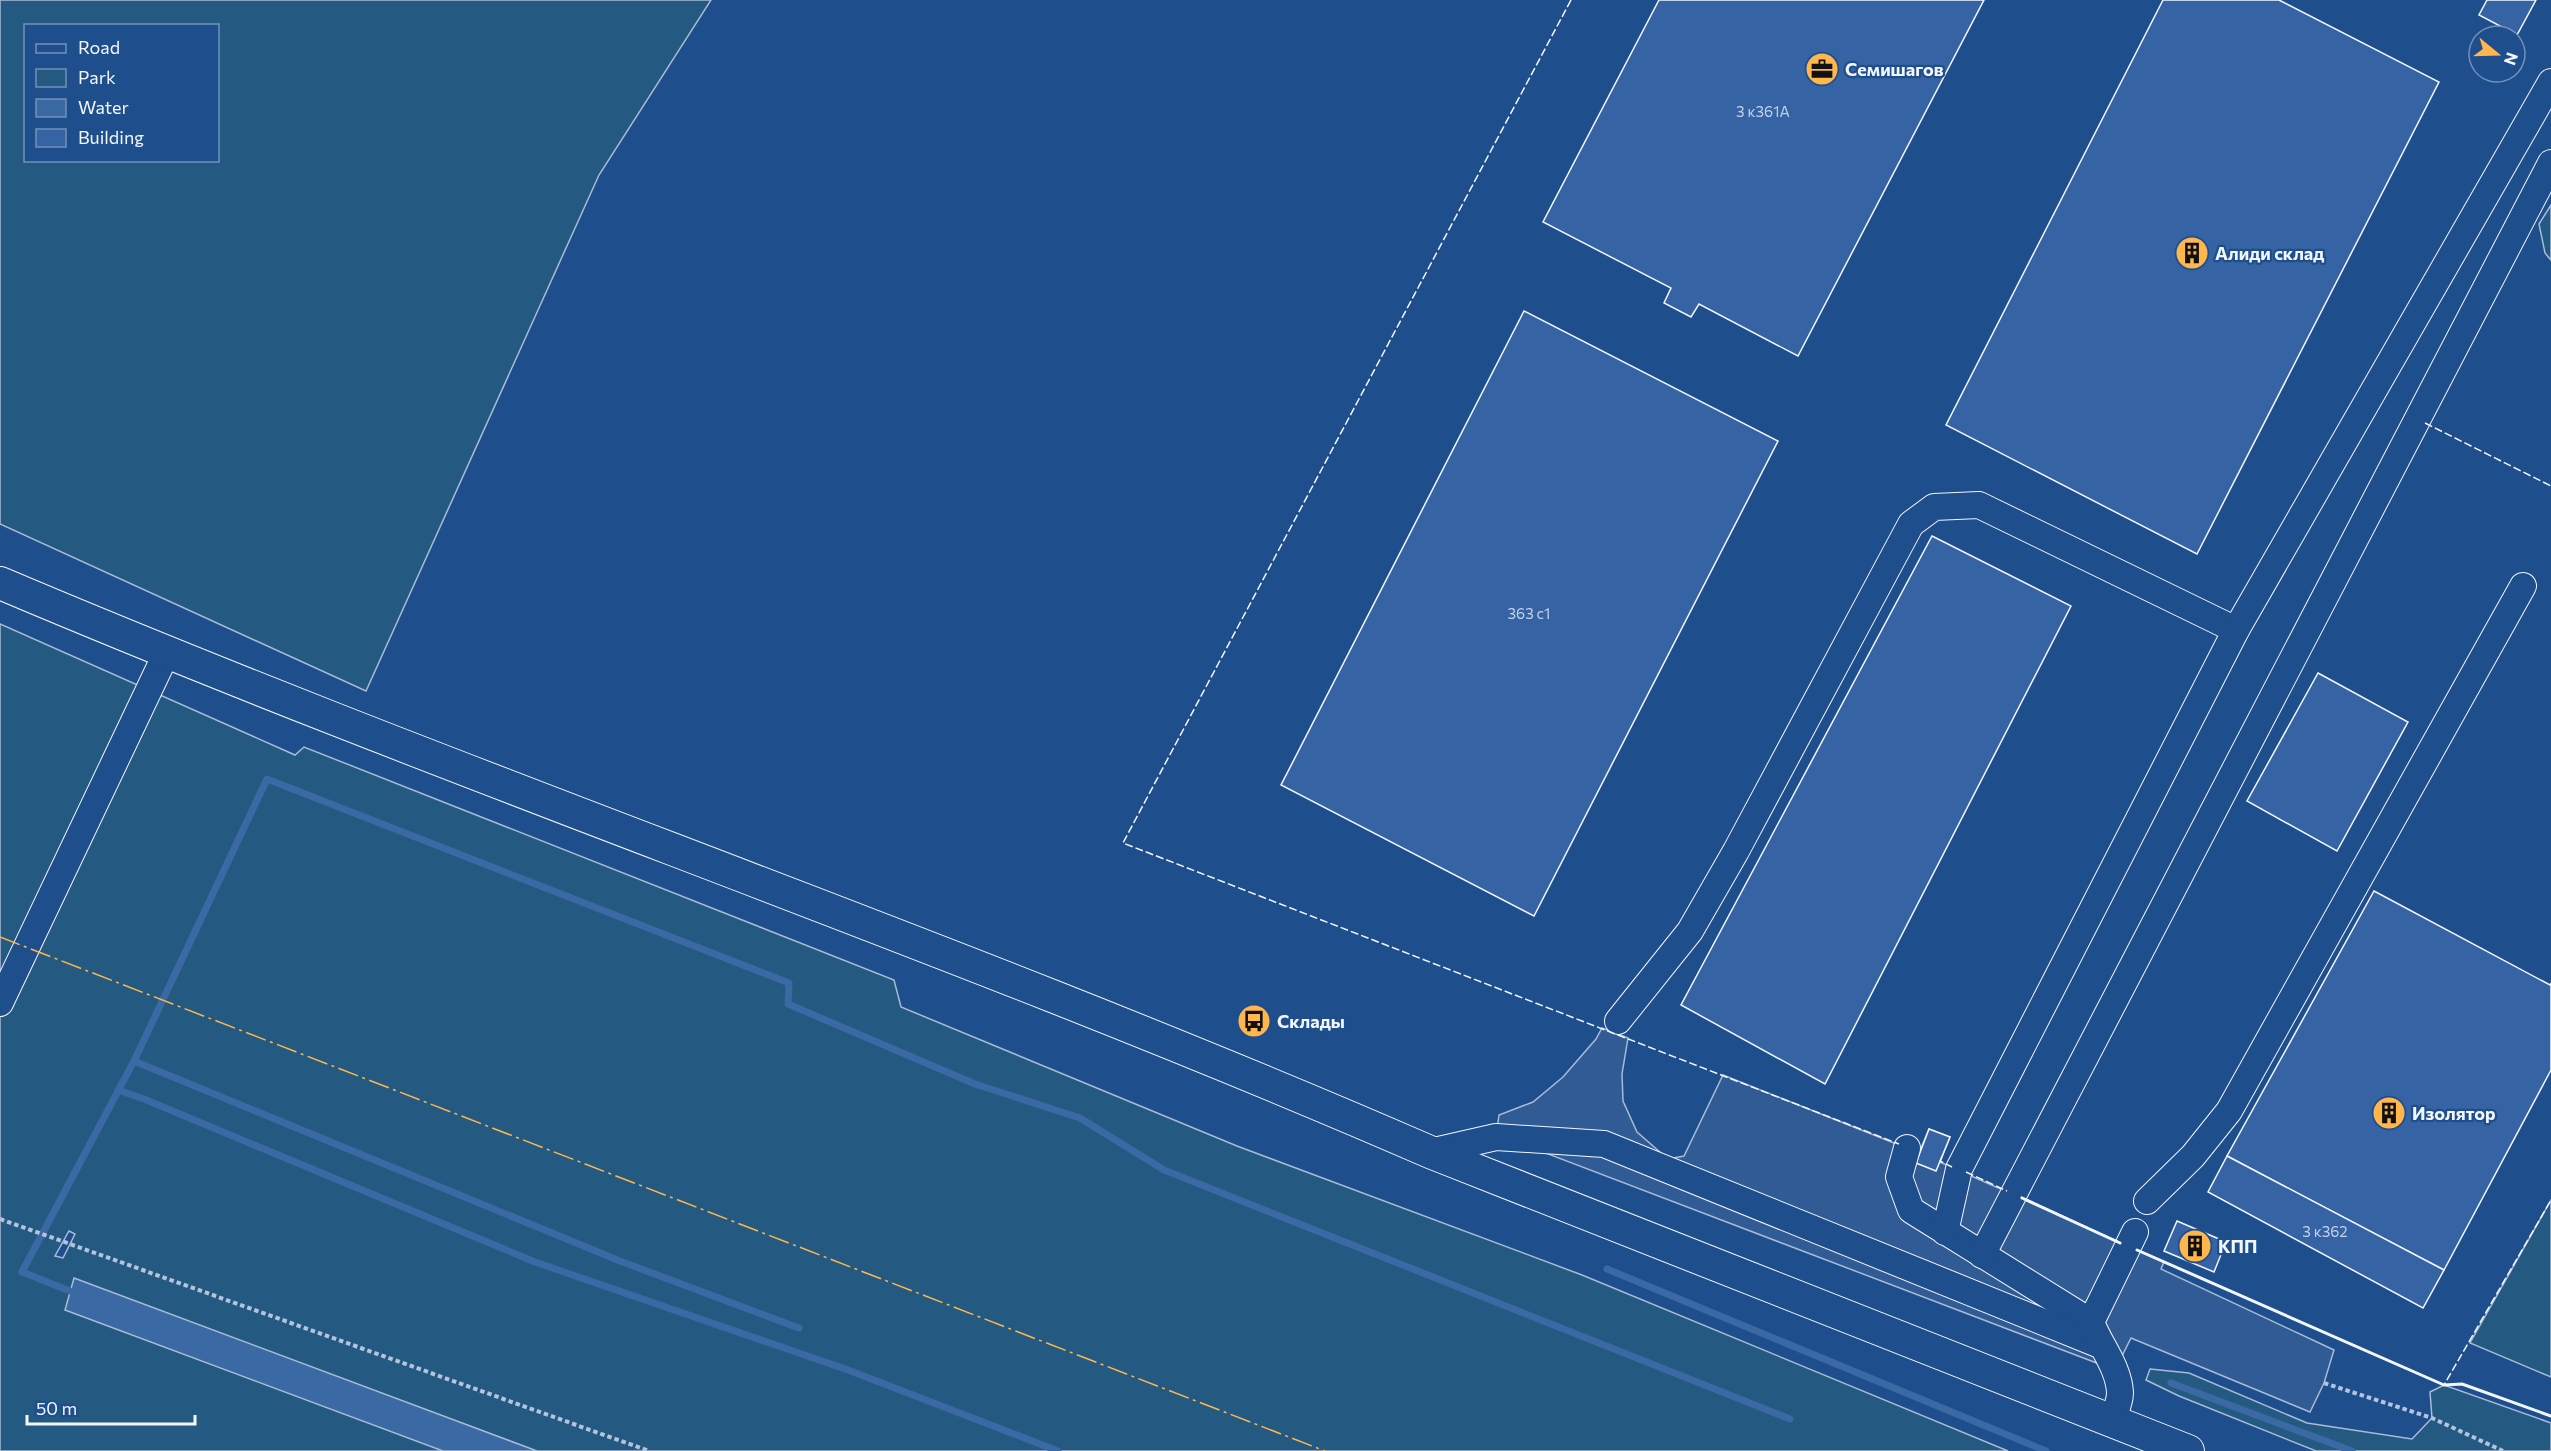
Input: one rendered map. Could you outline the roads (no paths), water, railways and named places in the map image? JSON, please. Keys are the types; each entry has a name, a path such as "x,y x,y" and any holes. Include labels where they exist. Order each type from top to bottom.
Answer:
{"main road":[{"path":"0,583 166,654 864,920 1339,1112 1430,1152 2188,1451"}],"lane":[{"path":"1945,1232 1959,1170 2236,630 2551,82"},
{"path":"1982,1255 2551,163"},
{"path":"1618,1022 1690,931 1736,851 1911,524 1934,507 1979,505 2236,630"},
{"path":"2147,1201 2193,1156 2229,1111 2523,586"},
{"path":"0,1003 166,654"},
{"path":"1430,1152 1496,1137 1604,1144 2095,1334"},
{"path":"1907,1148 1899,1177 1911,1210 1982,1255 2095,1334 2115,1370 2120,1395 2112,1421"},
{"path":"2095,1334 2135,1232"}],"water":[{"path":"74,1278 537,1451 443,1451 65,1310"}],"waterway":[{"path":"70,1291 22,1272 134,1061 267,779 789,983 788,1004 975,1084 1080,1118 1164,1170 1790,1419"},
{"path":"134,1061 620,1261 799,1328"},
{"path":"118,1090 535,1262 848,1370 1058,1451"},
{"path":"1607,1269 2046,1451"},
{"path":"2171,1383 2352,1451"}],"place":[{"name":"Семишагов","path":"1822,69"},
{"name":"Алиди склад","path":"2192,253"},
{"name":"Склады","path":"1254,1021"},
{"name":"Изолятор","path":"2389,1113"},
{"name":"КПП","path":"2195,1246"}]}
